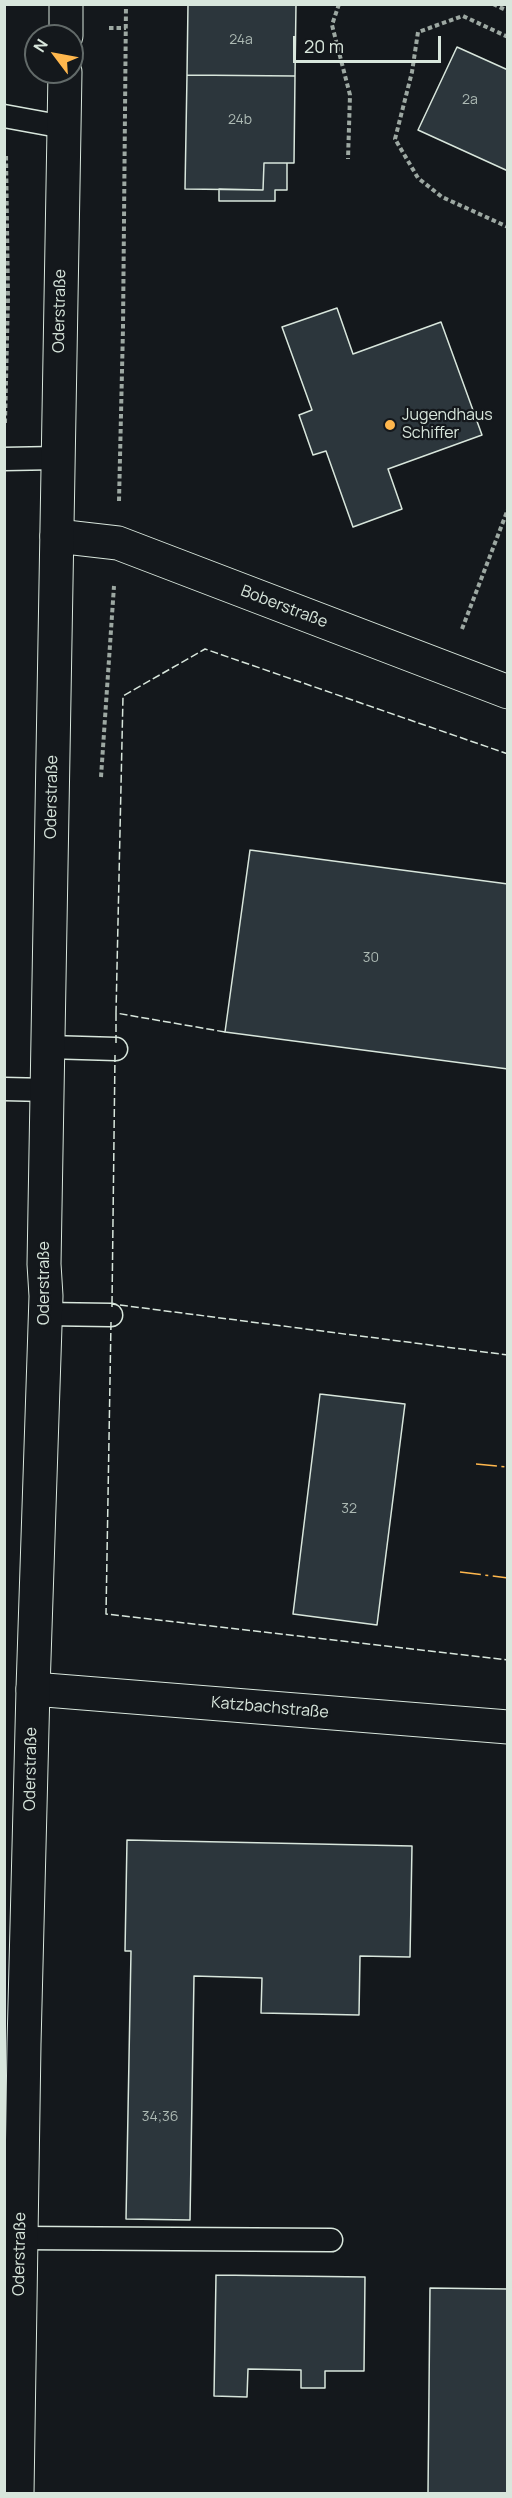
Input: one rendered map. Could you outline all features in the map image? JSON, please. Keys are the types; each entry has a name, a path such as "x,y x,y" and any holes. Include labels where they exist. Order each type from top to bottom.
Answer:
{"main road":[{"path":"66,4 66,24"},
{"name":"Oderstraße","path":"17,2493 20,2238 33,1689 45,1314 65,84"},
{"name":"Boberstraße","path":"57,536 118,543 507,692"},
{"name":"Katzbachstraße","path":"33,1689 507,1727"}],"lane":[{"path":"5,116 64,127"},
{"path":"4,459 57,458"},
{"path":"48,1047 116,1049"},
{"path":"4,1089 48,1090"},
{"path":"45,1314 111,1315"},
{"path":"20,2238 331,2240"}],"path":[{"path":"101,777 118,543 123,328 126,4"},
{"path":"339,4 332,25 350,95 348,159"},
{"path":"493,4 507,11"},
{"path":"507,36 462,16 418,32 412,72 395,139 418,178 442,197 507,227"},
{"path":"4,434 8,298 5,116"},
{"path":"447,669 507,509"}],"building":[{"path":"188,4 296,4 295,76 187,75"},
{"path":"457,47 508,70 508,171 418,130"},
{"path":"187,75 295,76 294,163 264,163 263,190 185,189"},
{"path":"264,163 287,163 287,190 275,190 275,201 219,201 219,189 263,190"},
{"name":"Jugendhaus Schiffer","path":"337,308 353,354 441,322 482,435 388,469 402,509 353,527 326,451 313,455 299,415 312,410 282,327"},
{"path":"250,850 508,884 508,1069 225,1032"},
{"path":"320,1394 405,1404 377,1625 293,1614"},
{"path":"127,1840 412,1846 410,1957 360,1956 359,2015 261,2013 262,1978 194,1976 190,2220 126,2219 131,1951 125,1951"},
{"path":"216,2275 365,2277 364,2371 325,2371 325,2388 301,2388 301,2370 248,2369 247,2397 214,2396"},
{"path":"430,2288 508,2289 508,2494 428,2494"}],"fence":[{"path":"225,1032 116,1013 123,696 205,649 508,754"},
{"path":"116,1013 116,1043"},
{"path":"112,1304 115,1055"},
{"path":"112,1307 112,1304 508,1355"},
{"path":"111,1322 106,1614 508,1660"}],"power":[{"path":"476,1464 508,1467"},
{"path":"460,1572 508,1578"}],"place":[{"name":"Jugendhaus Schiffer","path":"390,425"}]}
